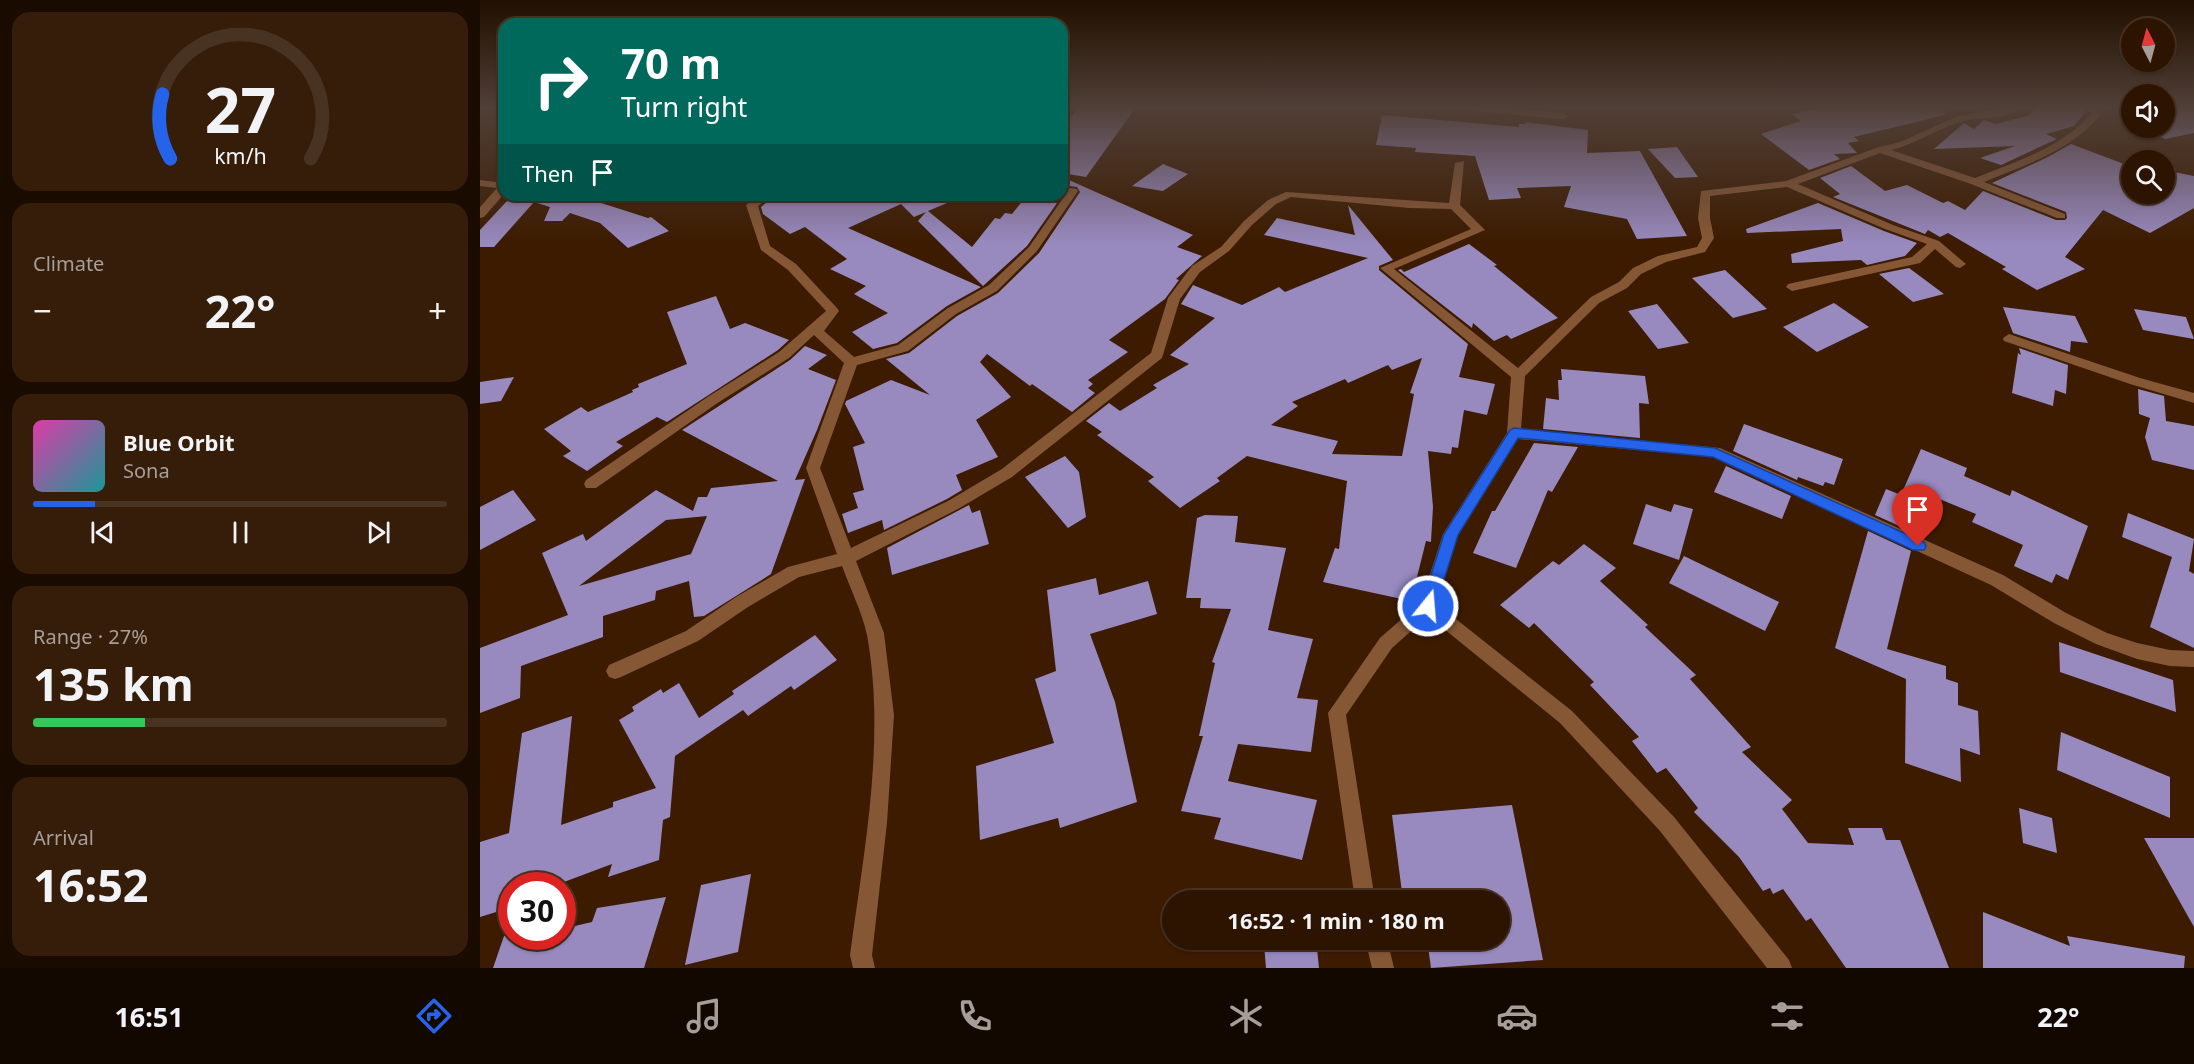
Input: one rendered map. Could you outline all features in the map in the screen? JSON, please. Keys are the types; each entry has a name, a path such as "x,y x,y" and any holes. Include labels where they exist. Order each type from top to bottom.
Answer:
{"street":[{"path":"1364,890 1337,713 1386,643 1428,606 1451,534 1514,433 1518,375 1595,300 1623,285 1637,271 1662,259 1701,250 1708,238 1704,218 1705,194 1788,184 1874,152"},
{"path":"1886,152 1975,182 2061,216"},
{"path":"1975,182 2043,152"},
{"path":"1455,206 1460,163"},
{"path":"480,183 498,186"},
{"path":"1788,184 1888,227 1935,243 1960,264"},
{"path":"480,215 498,193"},
{"path":"615,671 692,636 742,602 794,572 846,558 953,505 1007,473 1157,355 1174,298 1196,269 1225,249 1248,223 1272,202 1290,194 1368,199 1409,205 1455,206 1479,230 1386,268 1518,375"},
{"path":"758,201 752,205 765,248 792,267 834,311"},
{"path":"851,362 903,348 952,311 993,288 1033,249 1066,201"},
{"path":"1792,287 1916,260 1935,243"},
{"path":"834,311 817,331 851,362"},
{"path":"591,483 714,399 784,355 834,311"},
{"path":"2009,338 2135,381 2194,398"},
{"path":"851,362 813,468 875,633 885,715 877,823 861,955 864,968"},
{"path":"1514,433 1715,452 1997,580 2060,618 2102,639 2137,651 2170,658 2194,659"},
{"path":"1428,606 1566,717 1666,824 1781,968"},
{"path":"1379,950 1383,968"}],"building":[{"path":"1068,152 1104,152 1086,177 1068,174"},
{"path":"1418,152 1641,152 1687,236 1637,239 1627,219 1564,207 1571,186 1517,188 1521,198 1489,200 1475,156"},
{"path":"1651,152 1681,152 1698,177 1675,178"},
{"path":"1785,152 1857,153 1834,154 1840,159 1809,170"},
{"path":"1997,152 2029,152 2001,165 1980,158"},
{"path":"2057,152 2093,152 2121,163 2121,204 2175,204 2175,172 2194,176 2194,208 2150,233 2103,210 2065,257 2085,269 2037,290 2002,269 2006,267 1948,233 1940,237 1928,230 1925,234 1833,197 1840,194 1820,178 1851,166 1885,191 1907,185 1943,203 1948,201 1965,210 1983,191 2056,220 2067,218 2066,212 1992,183"},
{"path":"1163,164 1188,174 1163,191 1132,186"},
{"path":"1068,180 1193,235 1177,247 1202,256 1176,279 1179,280 1165,299 1109,340 1128,352 1088,380 1093,384 1088,388 1095,393 1072,412 1032,384 1030,386 987,354 980,362 1011,397 976,420 998,457 956,475 962,490 947,499 884,530 882,520 848,533 842,514 858,508 853,493 864,490 853,447 865,443 845,404 846,401 891,380 930,395 886,359 909,353 957,316 998,293 1039,253 1080,192 1077,187 1068,186"},
{"path":"595,201 651,217 669,231 628,248 600,223 570,213 562,221 544,221 550,207 534,202 494,247 480,247 480,230 506,202"},
{"path":"768,201 952,201 928,211 972,247 995,218 1000,219 1005,213 1012,214 1022,201 1057,203 1027,246 983,286 918,221 926,212 914,217 901,204 848,228 981,287 947,306 897,343 873,349 852,332 888,313 854,294 866,286 830,269 847,259 805,227 790,234 763,214 761,207"},
{"path":"1818,203 1917,243 1905,256 1867,265 1861,260 1792,263 1791,254 1843,241 1841,229 1747,233 1746,229"},
{"path":"1348,205 1393,260 1379,266 1379,270 1468,344 1459,377 1495,384 1487,415 1464,410 1458,448 1452,447 1451,454 1428,451 1433,507 1431,542 1426,541 1411,601 1323,582 1335,548 1339,549 1347,481 1247,456 1217,478 1220,481 1180,508 1148,481 1154,477 1097,435 1102,432 1086,421 1109,403 1120,411 1157,388 1153,385 1189,364 1170,355 1215,318 1181,304 1193,285 1242,305 1279,287 1285,292 1368,258 1264,235 1277,218 1355,235","holes":["1422,358 1410,393 1414,394 1402,456 1332,454 1338,441 1271,425 1298,406 1292,402 1345,379 1348,383 1388,365 1392,370"]},
{"path":"1469,244 1558,318 1511,339 1507,335 1494,341 1473,323 1472,328 1398,270 1401,269 1404,272"},
{"path":"1909,268 1944,294 1913,302 1879,274"},
{"path":"1725,270 1767,309 1733,318 1692,278"},
{"path":"716,296 730,329 745,323 789,340 778,350 667,422 657,417 616,442 623,446 587,471 563,456 571,451 544,429 581,407 588,412 633,392 632,390 639,387 638,384 687,364 667,312"},
{"path":"1834,303 1869,327 1817,352 1783,327"},
{"path":"1657,304 1689,343 1658,349 1628,311"},
{"path":"2003,307 2075,316 2088,343 2071,341 2070,352 2013,333"},
{"path":"2134,309 2186,317 2194,339 2143,330"},
{"path":"805,346 827,355 808,369 836,380 795,480 805,479 771,574 704,616 694,617 689,581 656,591 655,600 603,616 603,637 521,666 520,698 480,713 480,648 568,615 542,553 583,534 586,541 656,490 693,511 698,497 707,497 711,488 778,481 682,430 790,360","holes":["707,516 691,554 579,586 666,520"]},
{"path":"2019,348 2068,365 2066,394 2055,390 2053,406 2012,393 2018,353 2021,355"},
{"path":"1561,369 1645,376 1649,404 1639,403 1640,438 1543,429 1546,398 1559,400 1558,380 1562,380"},
{"path":"514,377 501,401 480,404 480,382"},
{"path":"2138,389 2164,396 2166,421 2194,426 2194,470 2152,460 2145,437 2150,418 2139,414"},
{"path":"1744,424 1843,459 1834,485 1825,482 1823,486 1798,477 1797,480 1733,451"},
{"path":"1534,443 1578,447 1552,492 1548,490 1516,568 1473,553 1492,511 1495,511"},
{"path":"1921,449 1967,468 1964,476 2010,496 2012,490 2088,526 2068,580 2056,574 2052,583 2014,566 2023,545 1972,522 1976,514 1932,496 1917,534 1875,515 1886,489 1901,495"},
{"path":"1065,456 1079,472 1086,517 1068,528 1025,477"},
{"path":"1726,466 1791,496 1782,519 1714,492"},
{"path":"513,490 536,520 480,550 480,507"},
{"path":"1646,504 1671,512 1674,504 1693,509 1679,560 1633,544"},
{"path":"969,505 972,513 980,510 989,544 892,575 887,548"},
{"path":"2128,513 2194,539 2189,571 2194,574 2194,648 2150,627 2172,557 2122,537"},
{"path":"1205,515 1238,516 1235,542 1286,548 1268,630 1313,639 1297,698 1318,700 1311,752 1238,744 1228,781 1317,800 1302,860 1214,839 1221,818 1181,811 1203,736 1199,736 1215,663 1212,662 1231,609 1200,608 1201,598 1186,598 1197,518"},
{"path":"1868,531 1911,551 1887,649 1946,666 1946,679 1958,683 1958,705 1978,711 1980,755 1960,748 1961,782 1905,763 1906,679 1835,648"},
{"path":"1584,544 1616,568 1600,581 1648,625 1645,627 1696,675 1690,679 1751,747 1742,752 1792,800 1782,809 1808,843 1854,845 1848,828 1882,828 1886,840 1900,840 1949,968 1846,968 1811,918 1806,921 1783,889 1773,894 1770,888 1763,891 1739,857 1694,812 1698,808 1666,768 1657,773 1632,741 1639,737 1590,685 1594,682 1534,623 1529,628 1500,605 1553,561 1559,565"},
{"path":"1684,556 1779,602 1765,631 1669,583"},
{"path":"1096,578 1099,595 1148,581 1157,614 1090,634 1115,702 1137,802 1060,828 1058,818 980,840 976,766 1054,743 1035,679 1056,671 1047,590"},
{"path":"815,635 837,660 794,690 791,686 748,716 743,710 675,756 670,817 663,820 659,860 608,877 612,864 576,878 576,872 498,872 498,911 480,917 480,842 509,833 522,733 572,716 561,825 613,807 613,802 656,788 619,720 634,711 632,707 661,689 663,693 679,683 699,718 734,694 732,691"},
{"path":"2059,642 2173,680 2176,712 2060,672"},
{"path":"2061,732 2170,777 2170,818 2057,770"},
{"path":"1512,805 1543,960 1431,968 1429,950 1510,950 1510,890 1402,890 1392,815"},
{"path":"2019,808 2052,818 2057,853 2023,843"},
{"path":"2144,838 2194,838 2194,927"},
{"path":"751,874 738,952 685,965 701,885"},
{"path":"666,897 644,968 493,968 499,950 576,950 576,926 592,922 597,908"},
{"path":"1983,912 2070,946 2067,936 2185,956 2184,968 1983,968"},
{"path":"1264,950 1317,950 1319,968 1266,968"}],"route":[{"path":"1428,606 1451,534 1514,433 1715,452 1918,546"}]}
